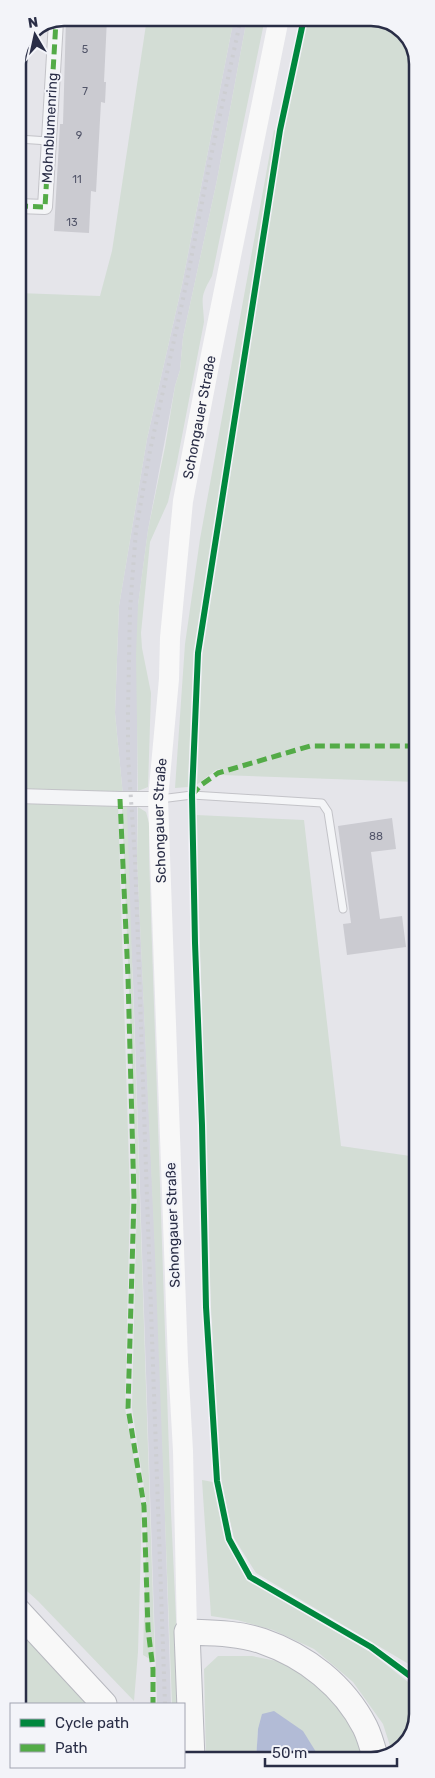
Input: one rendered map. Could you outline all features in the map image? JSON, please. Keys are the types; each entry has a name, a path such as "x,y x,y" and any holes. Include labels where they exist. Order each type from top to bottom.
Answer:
{"highway":[{"path":"26,1619 103,1703"},
{"path":"192,1752 187,1632 226,1634 262,1641 301,1658 325,1676 349,1702 365,1728 373,1752"}],"main road":[{"name":"Schongauer Straße","path":"187,1632 183,1451 176,1332 158,799 169,679 170,638 184,501 277,26"}],"street":[{"name":"Mohnblumenring","path":"26,206 45,207 56,27"},
{"path":"26,796 158,799"}],"lane":[{"path":"26,140 49,141"},
{"path":"158,799 192,795 322,803 328,812 343,909"}],"shaded area":[{"path":"146,26 232,26 182,285 147,439 119,606 115,713 123,796 26,793 26,293 100,296 112,251"},
{"path":"232,26 246,26 217,180 183,337 180,370 175,386 148,530 138,605 137,858 159,1328 171,1703 157,1703 133,980 123,796 115,713 119,606 147,439 182,285"},
{"path":"246,26 263,26 212,276 203,294 204,322 177,462 168,502 150,542 141,633 151,693 148,787 138,791 136,655 138,605 148,530 175,386 180,370 183,337 217,180"},
{"path":"306,26 373,26 390,31 404,45 409,64 409,782 221,775 220,769 195,786 200,655 283,132"},
{"path":"274,130 277,131 195,654 188,787 175,788 185,644 200,539"},
{"path":"26,800 118,803 130,1199 125,1408 142,1507 138,1652 134,1701 26,1590"},
{"path":"122,807 127,807 155,1662 143,1655 147,1507 132,1408 137,1197"},
{"path":"138,807 146,812 149,823 171,1512 180,1703 172,1703 155,1255 137,858"},
{"path":"196,815 304,820 341,1146 409,1156 409,1664 256,1573 234,1538 221,1482 211,1308"},
{"path":"202,1480 213,1482 226,1542 247,1579 370,1652 409,1683 409,1714 404,1733 398,1741 390,1746 383,1724 353,1682 314,1649 273,1630 237,1620 211,1616"},
{"path":"26,1626 97,1703 26,1703"},
{"path":"218,1656 252,1656 292,1664 326,1691 354,1731 361,1752 313,1752 258,1729 257,1752 206,1752 204,1669"}],"water":[{"path":"274,1711 303,1731 316,1752 257,1752 258,1729 262,1714"}],"building":[{"path":"66,26 107,26 105,103 101,102 96,192 91,191 89,233 54,231 60,124 63,124"},
{"path":"392,818 396,849 371,852 380,919 402,916 406,947 347,955 343,924 351,923 338,826"}],"railway":[{"path":"165,1703 135,858 128,756 130,609 136,530 150,451 239,26"}],"marked path":[{"path":"26,206 45,207 56,27"},
{"path":"192,795 201,785 218,773 310,746 409,746"},
{"path":"120,799 128,977 134,1198 128,1408 144,1506 148,1629 153,1669 153,1703"}],"cycle path":[{"path":"302,26 280,130 198,653 192,795 195,943 206,1307 217,1481 229,1539 250,1577 371,1647 409,1675"}]}
